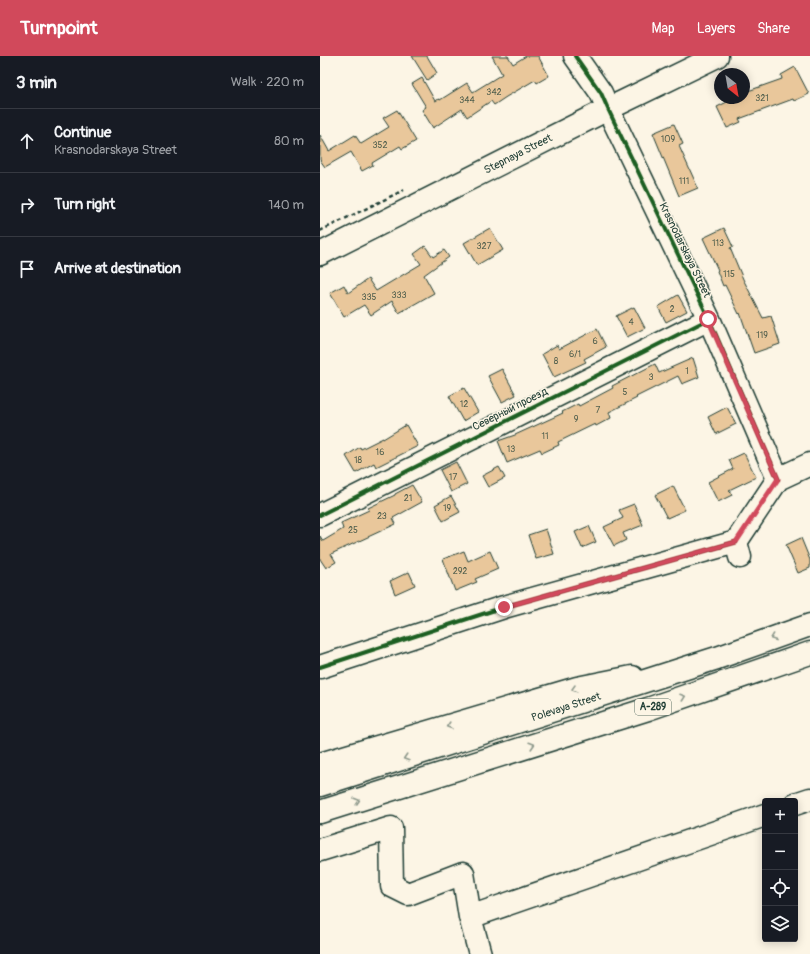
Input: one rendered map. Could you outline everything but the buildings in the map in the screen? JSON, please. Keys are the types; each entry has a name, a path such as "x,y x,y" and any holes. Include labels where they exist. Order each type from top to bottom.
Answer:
{"main road":[{"name":"Krasnodarskaya Street","path":"575,56 602,93 608,109 708,319 778,479"},
{"name":"Stepnaya Street","path":"320,254 608,109 717,56"},
{"name":"Северный проезд","path":"320,515 708,319"},
{"path":"320,668 504,607 738,550 778,479 810,464"},
{"name":"Polevaya Street","path":"320,785 694,666 810,625"},
{"name":"А-289","path":"320,812 648,709 810,653"},
{"path":"320,764 578,688 694,666"},
{"path":"798,803 810,799"},
{"path":"470,917 762,816"},
{"path":"320,850 391,828 392,886 408,894 463,873 470,917 480,954"}],"cycle path":[{"path":"575,56 601,93 709,319 778,479"},
{"path":"320,515 709,319"},
{"path":"320,667 504,607 736,542"}],"route":[{"path":"504,607 736,542 778,479 708,319"}]}
